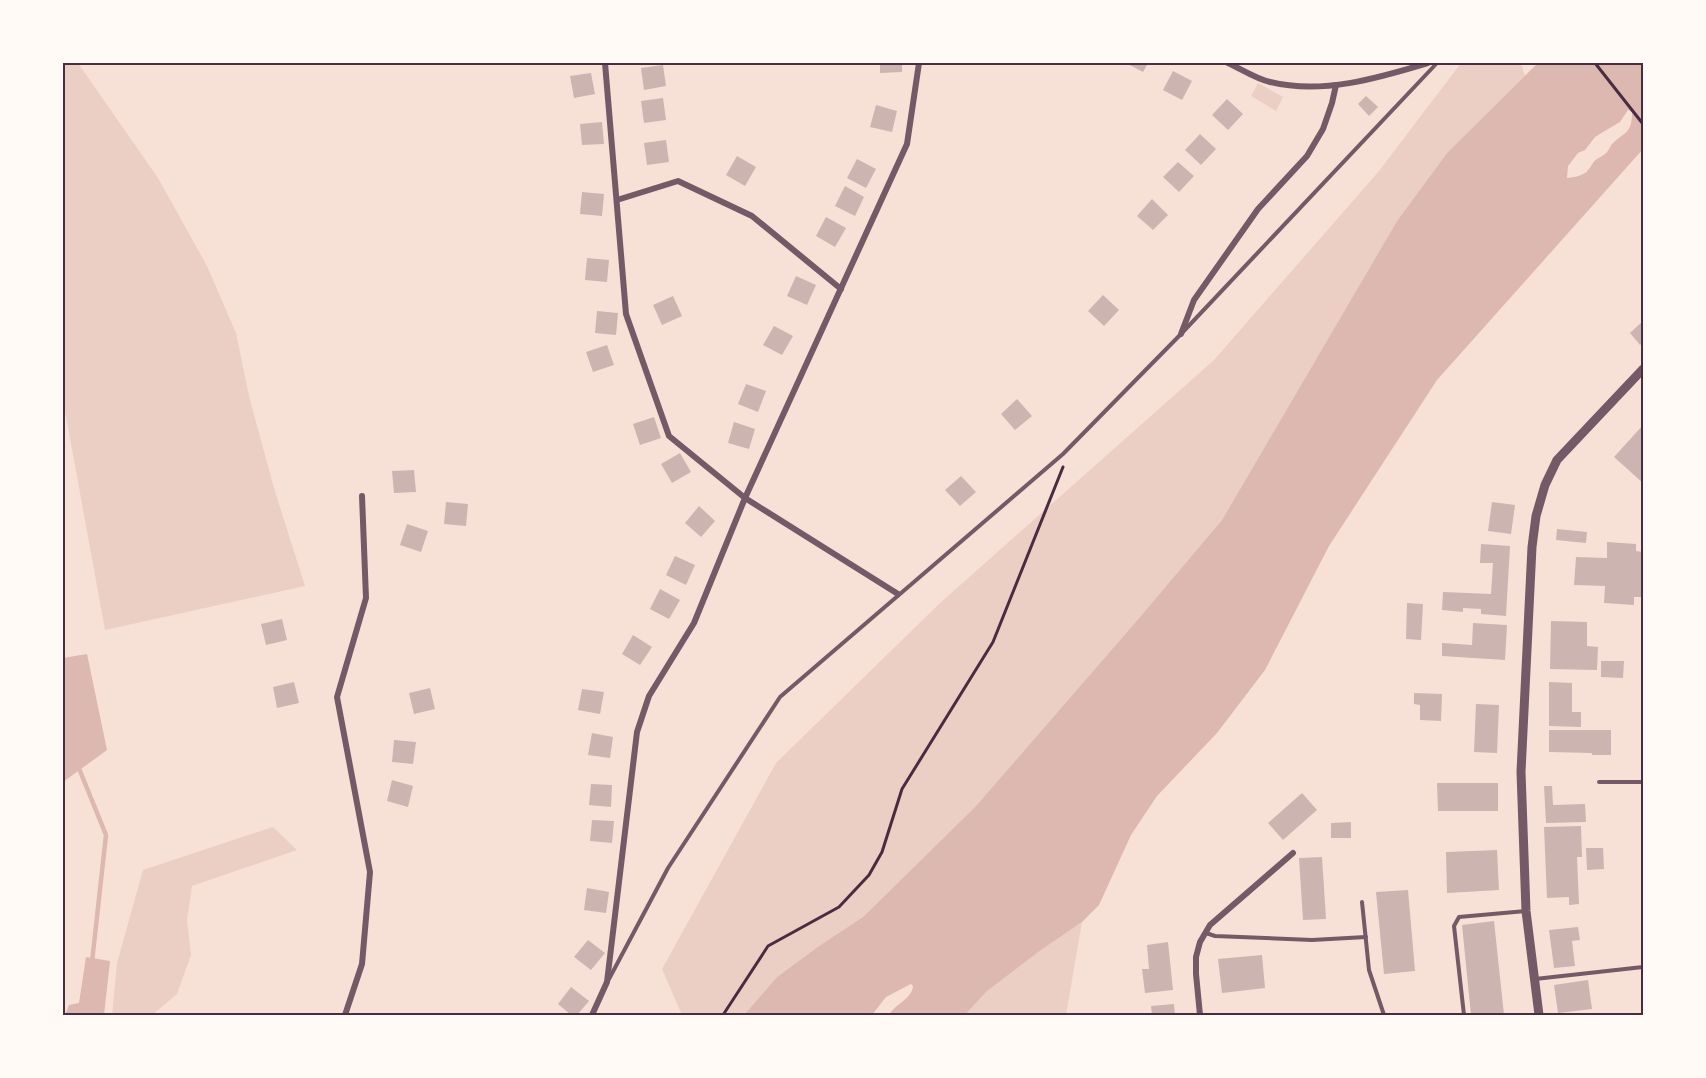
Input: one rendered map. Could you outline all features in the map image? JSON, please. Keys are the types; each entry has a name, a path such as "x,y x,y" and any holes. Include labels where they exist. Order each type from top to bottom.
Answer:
{"street":[{"path":"605,63 626,314 669,436 745,498 898,594"},
{"path":"592,1015 608,982 637,732 649,696 694,623 745,498 907,144 919,63"},
{"path":"1228,63 1269,82 1312,87 1336,85 1395,73 1428,63"},
{"path":"1181,334 1194,300 1258,209 1307,156 1323,129 1336,85"},
{"path":"617,200 678,181 752,216 841,289"},
{"path":"1539,1015 1526,911 1521,772 1532,547 1536,516 1545,485 1557,460 1643,369"},
{"path":"345,1015 362,964 370,872 337,697 366,598 362,496"},
{"path":"1200,1015 1196,957 1205,933 1210,925 1293,853"}],"lane":[{"path":"608,982 668,868 780,697 1063,454 1181,334 1437,63"},
{"path":"1599,782 1643,782"},
{"path":"1362,902 1369,970 1384,1015"},
{"path":"1464,1015 1454,926 1456,921 1459,917 1526,911"},
{"path":"1205,933 1215,936 1312,940 1366,937"},
{"path":"1535,979 1643,967"}],"path":[{"path":"1595,63 1643,124"},
{"path":"723,1015 768,946 839,907 869,875 882,852 902,789 993,642 1065,462 1063,454"}],"shaded area":[{"path":"63,63 78,63 158,178 207,266 236,333 249,396 274,488 305,586 105,630 63,400"},
{"path":"1461,63 1521,63 1525,76 1447,153 1397,221 1222,520 976,806 863,917 777,977 744,1015 682,1015 662,969 776,763 940,603 1214,360 1379,171"},
{"path":"1538,63 1643,63 1643,149 1437,380 1329,546 1265,670 1217,733 1157,796 1131,835 1099,905 1082,922 986,992 965,1015 889,1015 910,994 913,986 911,984 886,997 872,1015 744,1015 777,977 863,917 976,806 1222,520 1397,221 1447,153","holes":["1628,110 1632,112 1629,128 1606,153 1595,160 1585,173 1567,178 1568,166 1578,153 1585,150 1595,137 1620,122"]},
{"path":"1258,83 1283,97 1276,111 1251,96"},
{"path":"87,654 107,750 63,782 63,658"},
{"path":"273,827 297,850 192,886 187,920 191,955 177,994 152,1015 112,1015 117,963 143,870"},
{"path":"1082,922 1066,1015 965,1015 986,992"},
{"path":"86,957 110,961 104,1015 65,1015 69,1005 79,1003"}],"building":[{"path":"880,63 902,63 902,72 880,73"},
{"path":"1126,63 1148,63 1143,72"},
{"path":"663,65 666,86 644,90 641,68"},
{"path":"1173,71 1192,81 1182,100 1163,90"},
{"path":"591,73 595,94 574,98 570,76"},
{"path":"1366,96 1378,107 1369,116 1358,104"},
{"path":"663,98 666,120 644,123 641,101"},
{"path":"1227,99 1243,114 1228,130 1212,115"},
{"path":"876,105 897,111 892,132 870,127"},
{"path":"602,122 604,144 582,145 580,124"},
{"path":"1200,134 1216,149 1201,165 1185,150"},
{"path":"666,140 669,162 647,165 644,143"},
{"path":"737,156 756,167 745,186 726,175"},
{"path":"857,159 876,169 866,188 847,178"},
{"path":"1178,162 1194,176 1179,192 1163,177"},
{"path":"845,186 864,197 855,216 835,206"},
{"path":"582,192 604,194 602,216 580,214"},
{"path":"1152,199 1168,215 1153,230 1137,216"},
{"path":"826,217 846,228 835,247 816,236"},
{"path":"587,258 609,260 607,282 585,280"},
{"path":"796,276 816,285 807,305 787,296"},
{"path":"1103,295 1119,310 1104,326 1088,311"},
{"path":"673,296 682,316 662,325 653,305"},
{"path":"597,311 618,313 616,335 595,333"},
{"path":"1643,321 1643,342 1640,345 1630,333"},
{"path":"774,326 793,336 782,355 763,345"},
{"path":"607,345 614,365 593,372 586,352"},
{"path":"746,384 766,391 758,412 738,404"},
{"path":"1017,399 1032,416 1015,430 1001,414"},
{"path":"654,417 661,438 640,445 633,424"},
{"path":"734,422 755,429 749,449 728,443"},
{"path":"1643,425 1643,483 1614,457"},
{"path":"680,453 691,472 672,483 661,464"},
{"path":"414,470 416,492 394,493 392,471"},
{"path":"961,476 976,492 960,506 945,490"},
{"path":"446,502 468,504 466,526 444,524"},
{"path":"1492,502 1515,505 1511,534 1488,531"},
{"path":"699,506 715,521 701,537 685,523"},
{"path":"407,524 428,531 421,552 400,545"},
{"path":"1557,529 1587,532 1586,543 1556,540"},
{"path":"1607,542 1636,544 1636,551 1643,552 1643,597 1634,597 1634,605 1604,603 1605,586 1574,585 1576,557 1607,558"},
{"path":"1481,544 1510,546 1506,616 1481,614 1481,609 1463,608 1463,612 1442,610 1443,592 1491,594 1493,563 1480,563"},
{"path":"675,556 695,565 686,585 666,575"},
{"path":"660,589 680,600 669,619 650,609"},
{"path":"1407,603 1423,604 1421,640 1406,639"},
{"path":"282,619 287,640 266,645 261,624"},
{"path":"1551,621 1587,622 1587,646 1598,647 1597,670 1550,669"},
{"path":"1473,623 1507,625 1505,660 1442,656 1442,643 1472,645"},
{"path":"633,635 652,647 640,665 622,654"},
{"path":"1601,661 1624,661 1623,678 1601,677"},
{"path":"294,682 299,703 277,708 273,687"},
{"path":"1549,682 1572,683 1572,712 1581,712 1581,727 1549,726"},
{"path":"430,688 435,709 414,714 409,693"},
{"path":"582,689 604,692 600,714 578,710"},
{"path":"1414,693 1442,694 1441,721 1420,720 1420,705 1414,704"},
{"path":"1476,704 1499,705 1497,753 1474,752"},
{"path":"1549,730 1611,730 1611,755 1549,752"},
{"path":"592,733 613,737 610,758 588,755"},
{"path":"394,740 416,742 413,764 392,762"},
{"path":"392,780 413,786 408,807 387,801"},
{"path":"1437,783 1498,783 1498,811 1438,811"},
{"path":"591,784 612,785 611,807 589,805"},
{"path":"1544,786 1552,786 1553,805 1585,804 1586,822 1546,823"},
{"path":"1302,793 1317,810 1283,840 1268,823"},
{"path":"592,820 614,821 612,843 590,841"},
{"path":"1351,822 1351,838 1331,838 1331,823"},
{"path":"1581,826 1582,857 1577,857 1579,904 1569,905 1569,897 1547,898 1544,827"},
{"path":"1586,848 1603,848 1604,869 1587,870"},
{"path":"1497,850 1499,890 1447,893 1446,852"},
{"path":"1322,857 1326,919 1303,920 1299,858"},
{"path":"587,888 609,892 606,913 584,910"},
{"path":"1408,890 1415,971 1384,974 1376,892"},
{"path":"1494,921 1504,1015 1471,1015 1462,925"},
{"path":"1578,927 1580,940 1572,941 1575,966 1554,968 1549,930"},
{"path":"588,940 605,953 591,970 574,957"},
{"path":"1168,942 1173,990 1145,993 1142,969 1149,969 1147,945"},
{"path":"1262,955 1265,988 1222,993 1218,959"},
{"path":"1588,980 1592,1009 1558,1013 1554,985"},
{"path":"571,987 589,1001 577,1015 571,1015 558,1004"},
{"path":"1174,1004 1175,1015 1152,1015 1151,1006"}],"waterway":[{"path":"78,766 106,835 92,962"}]}
